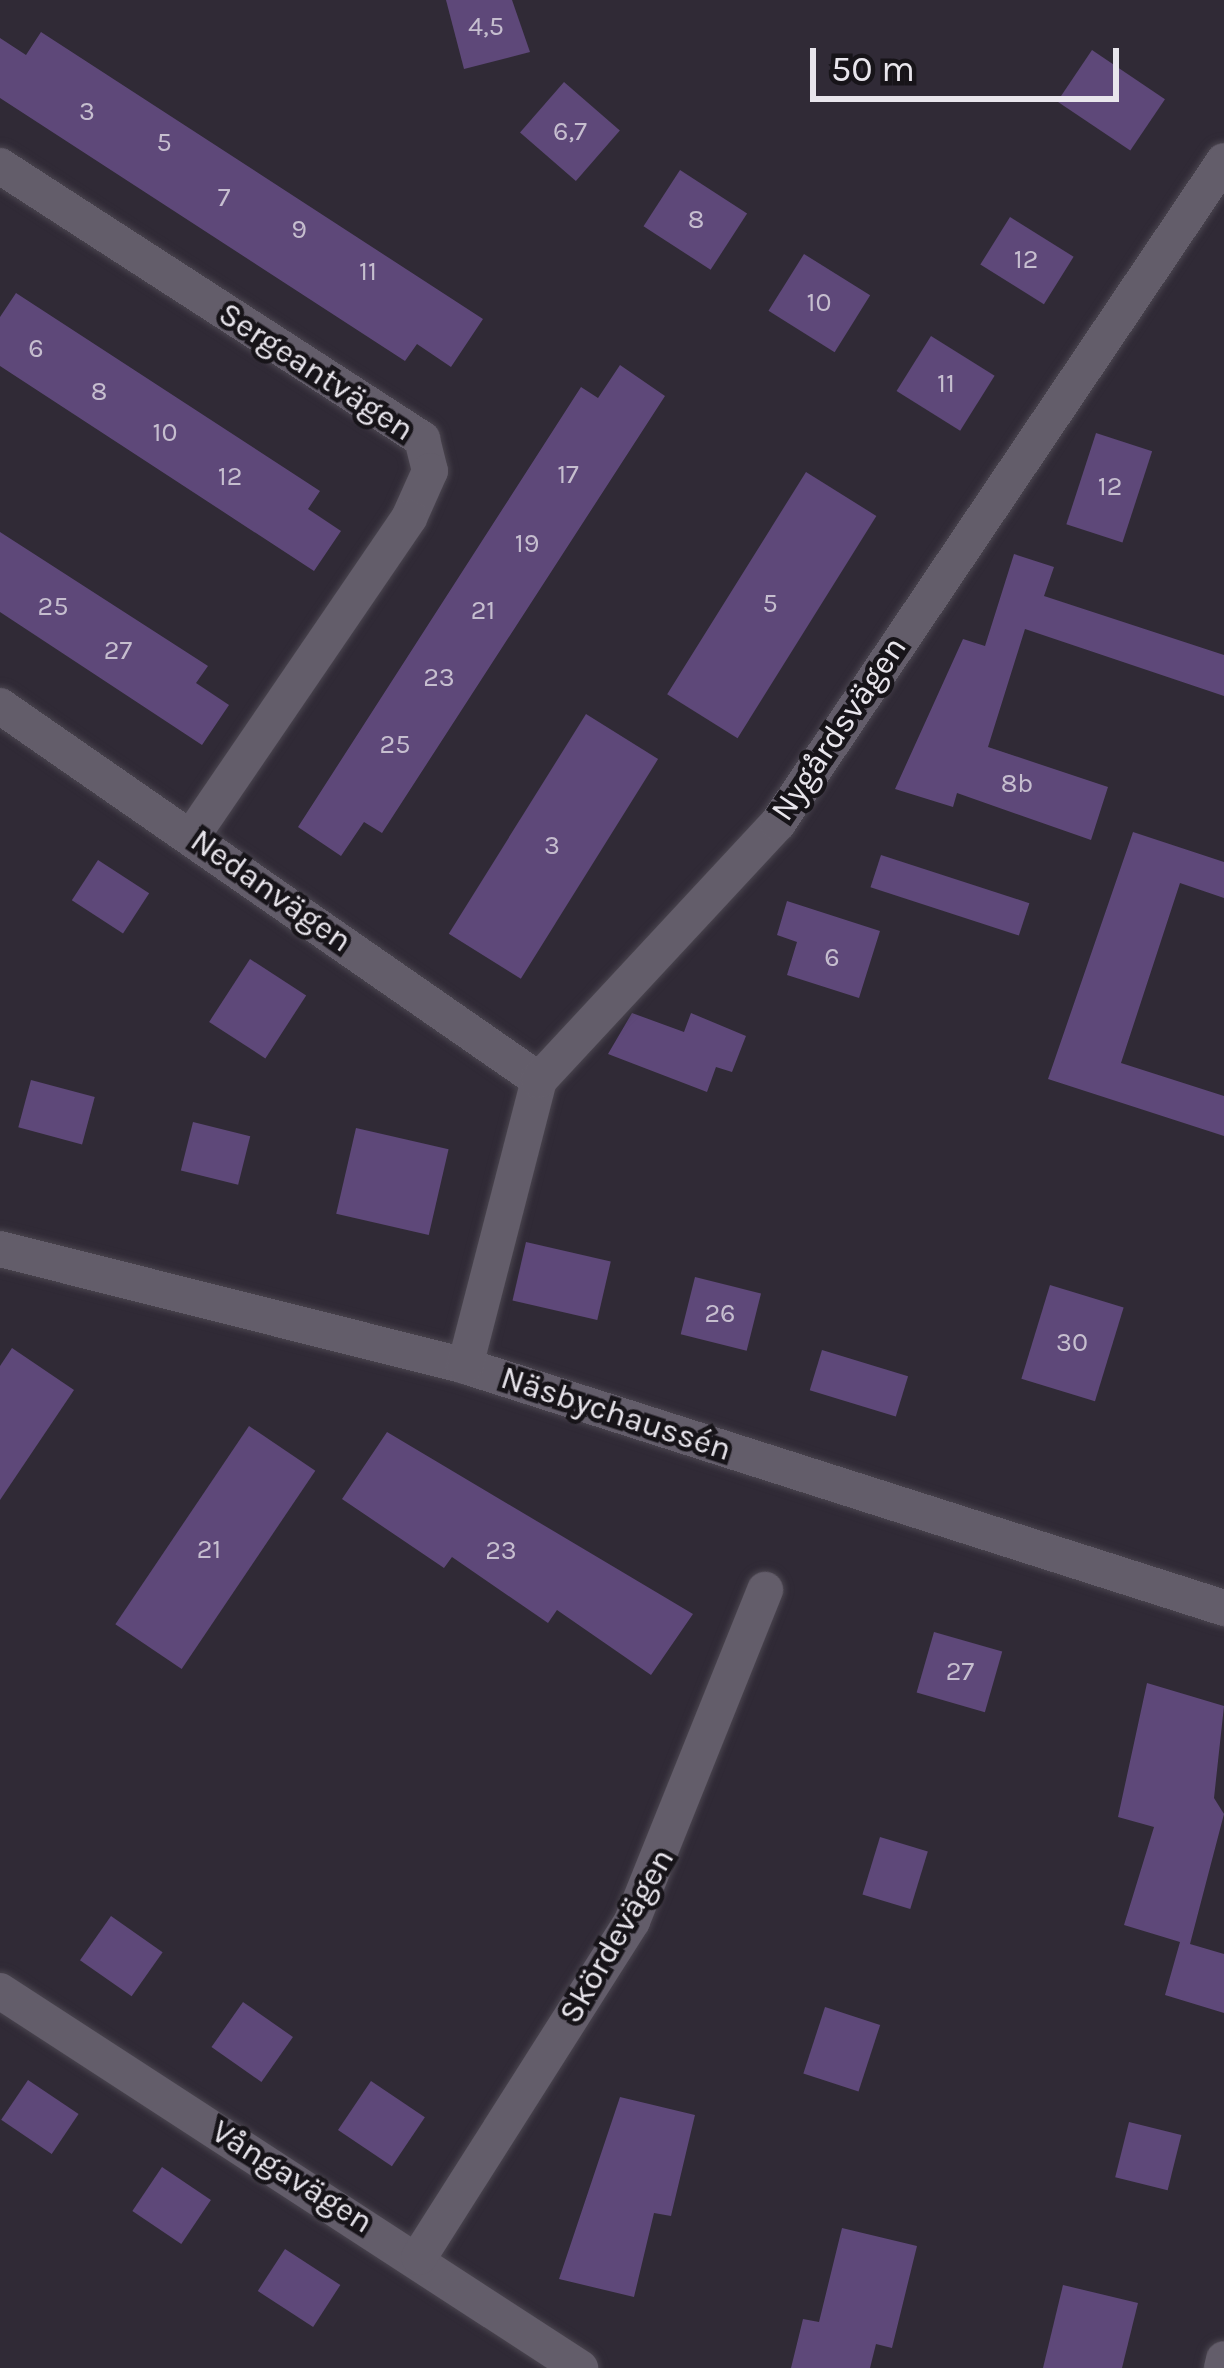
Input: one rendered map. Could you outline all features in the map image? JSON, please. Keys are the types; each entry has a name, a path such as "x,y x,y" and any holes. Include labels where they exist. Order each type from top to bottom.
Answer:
{"street":[{"name":"Nygårdsvägen","path":"465,1366 539,1079 778,823 1224,161"},
{"name":"Sergeantvägen","path":"0,166 422,439 430,471 409,518 193,835"},
{"name":"Nedanvägen","path":"0,706 193,835 539,1079"},
{"name":"Näsbychaussén","path":"0,1249 465,1366 1224,1608"},
{"name":"Skördevägen","path":"418,2258 632,1921 766,1590"},
{"name":"Vångavägen","path":"0,1991 418,2258 580,2368"}],"building":[{"path":"446,0 512,0 530,52 464,69"},
{"path":"41,32 483,319 451,367 417,344 405,361 0,98 0,38 26,55"},
{"path":"1092,50 1165,99 1130,151 1057,101"},
{"path":"564,82 620,131 576,181 520,133"},
{"path":"680,170 747,214 711,270 644,226"},
{"path":"1010,217 1074,257 1044,304 980,264"},
{"path":"804,254 870,295 835,352 768,311"},
{"path":"16,293 320,491 308,509 341,531 314,571 0,366 0,317"},
{"path":"931,336 995,376 960,431 897,391"},
{"path":"620,365 665,396 382,833 364,822 341,856 298,827 581,387 598,398"},
{"path":"1096,433 1152,451 1122,543 1066,524"},
{"path":"806,472 876,516 738,738 667,694"},
{"path":"0,532 208,666 196,683 229,705 202,745 0,612"},
{"path":"1014,554 1054,567 1044,596 1224,655 1224,696 1025,629 988,747 1108,787 1091,840 957,793 953,807 895,789 963,639 985,646"},
{"path":"586,714 658,759 521,979 449,934"},
{"path":"1133,832 1224,862 1224,898 1180,883 1121,1063 1224,1096 1224,1136 1048,1079"},
{"path":"881,855 1029,903 1019,936 870,887"},
{"path":"98,860 149,893 123,933 72,900"},
{"path":"787,901 880,931 859,998 787,975 797,942 777,935"},
{"path":"250,959 306,995 265,1058 209,1022"},
{"path":"632,1013 684,1032 691,1013 746,1036 732,1072 716,1067 707,1092 608,1054"},
{"path":"31,1080 95,1097 82,1144 18,1127"},
{"path":"193,1122 250,1136 238,1185 181,1171"},
{"path":"356,1128 449,1149 429,1235 336,1214"},
{"path":"526,1242 611,1262 597,1320 513,1300"},
{"path":"695,1277 761,1293 747,1351 681,1334"},
{"path":"1050,1285 1124,1308 1095,1401 1021,1379"},
{"path":"12,1348 74,1390 0,1500 0,1366"},
{"path":"822,1350 908,1376 896,1416 810,1390"},
{"path":"249,1426 315,1471 182,1669 115,1624"},
{"path":"387,1432 693,1614 651,1675 557,1610 548,1623 452,1557 444,1568 342,1499"},
{"path":"934,1632 1002,1652 985,1712 917,1693"},
{"path":"1147,1683 1224,1706 1214,1798 1224,1814 1190,1944 1224,1954 1224,2013 1165,1995 1180,1942 1124,1925 1154,1827 1118,1817"},
{"path":"880,1837 928,1852 910,1909 862,1894"},
{"path":"111,1916 163,1952 132,1996 80,1960"},
{"path":"243,2002 293,2037 261,2082 211,2047"},
{"path":"825,2007 880,2025 859,2091 803,2074"},
{"path":"28,2080 79,2114 52,2154 1,2120"},
{"path":"371,2081 425,2117 392,2166 338,2130"},
{"path":"620,2097 695,2115 671,2216 654,2213 634,2297 559,2279"},
{"path":"1129,2122 1181,2135 1168,2190 1115,2177"},
{"path":"162,2167 211,2200 181,2244 132,2211"},
{"path":"842,2228 917,2246 892,2348 876,2344 870,2368 791,2368 803,2319 819,2322"},
{"path":"285,2249 340,2285 313,2327 258,2291"},
{"path":"1063,2285 1138,2303 1122,2368 1043,2368"}]}
